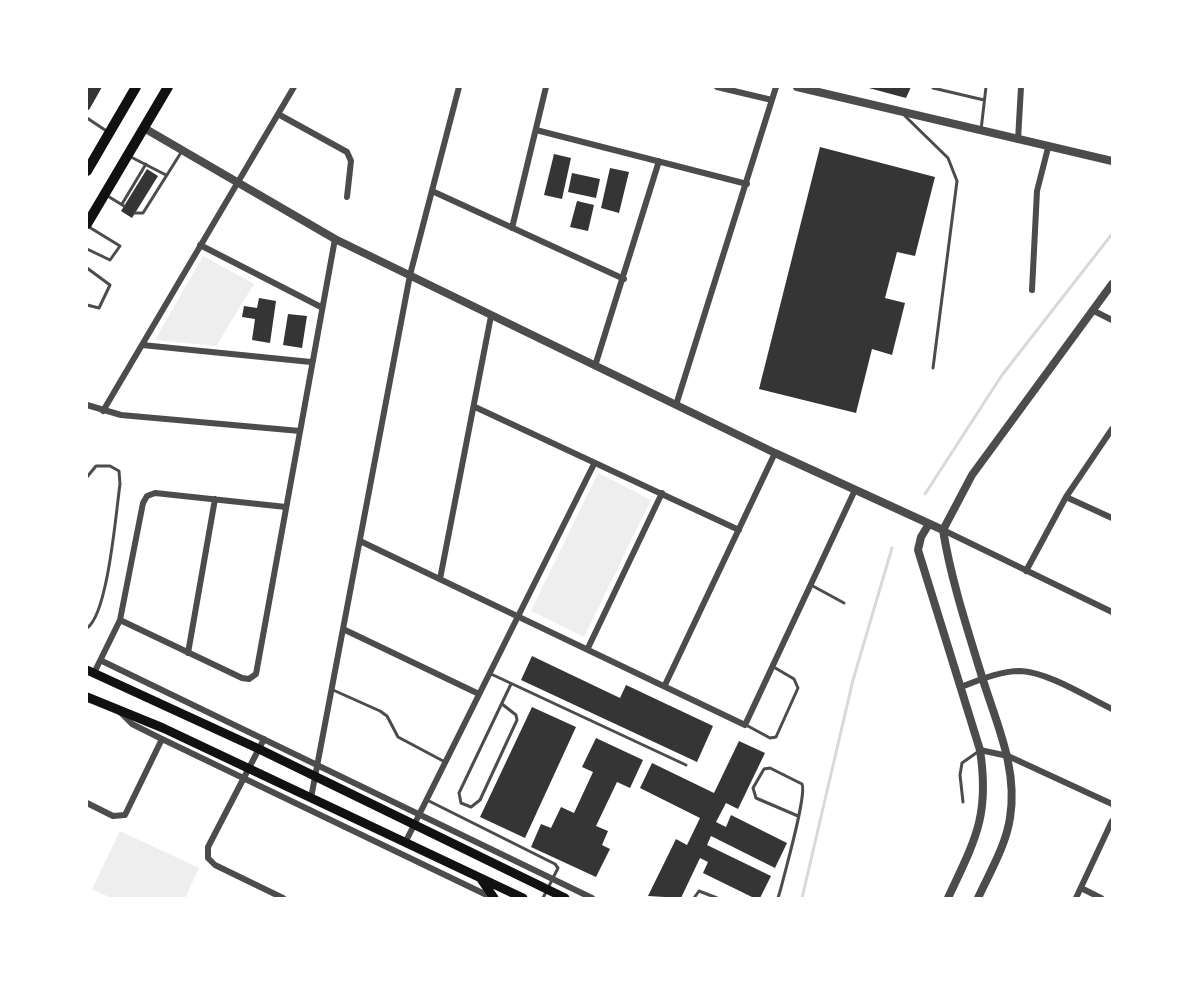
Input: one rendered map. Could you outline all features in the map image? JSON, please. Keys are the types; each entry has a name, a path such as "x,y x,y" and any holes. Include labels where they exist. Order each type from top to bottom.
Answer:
{"main road":[{"path":"87,171 136,87"},
{"path":"87,224 168,87"},
{"path":"91,672 416,823 546,894 565,898"},
{"path":"87,697 249,769 523,898"},
{"path":"480,877 494,898"}],"street":[{"path":"103,411 294,87"},
{"path":"311,798 410,275 459,87"},
{"path":"512,228 546,87"},
{"path":"717,87 772,100"},
{"path":"676,405 776,87"},
{"path":"797,87 1112,162"},
{"path":"1018,141 1022,87"},
{"path":"278,114 347,152 351,161 347,197"},
{"path":"144,128 335,239 775,453 943,530 1112,612"},
{"path":"536,130 747,184"},
{"path":"1032,290 1037,191 1048,148"},
{"path":"595,366 659,161"},
{"path":"432,191 624,279"},
{"path":"120,620 242,678 253,678 257,672 311,362 335,239"},
{"path":"200,245 321,307"},
{"path":"978,898 1008,826 1012,798 1008,756 983,678 943,530 972,475 1112,284"},
{"path":"1092,310 1112,320"},
{"path":"440,579 476,407 491,316"},
{"path":"141,345 311,362"},
{"path":"87,405 103,411 300,431"},
{"path":"476,407 739,530"},
{"path":"1026,572 1066,497 1112,429"},
{"path":"665,685 775,453"},
{"path":"405,843 594,464"},
{"path":"360,541 745,724 855,490"},
{"path":"588,648 662,493"},
{"path":"91,672 102,661 120,620 143,503 147,496 155,494 286,507"},
{"path":"1066,497 1112,518"},
{"path":"188,653 215,499"},
{"path":"929,524 921,537 918,550 980,750 985,785 983,812 972,847 948,898"},
{"path":"343,629 479,694"},
{"path":"102,661 592,898"},
{"path":"961,687 983,678 1013,672 1030,672 1112,709"},
{"path":"116,709 132,724 242,779 494,898"},
{"path":"87,803 113,816 122,817 127,812 162,739"},
{"path":"264,739 207,847 208,858 215,865 284,898"},
{"path":"980,750 1008,756 1112,804"},
{"path":"1076,898 1112,821"},
{"path":"1081,888 1101,898"}],"lane":[{"path":"981,132 986,87"},
{"path":"933,88 984,100"},
{"path":"901,112 948,158 957,181 933,368"},
{"path":"87,118 110,133"},
{"path":"135,213 143,213 182,150"},
{"path":"128,155 166,176"},
{"path":"105,194 123,205 146,164"},
{"path":"148,193 153,196"},
{"path":"87,224 120,246 110,260 87,249"},
{"path":"87,268 110,285 99,308 87,305"},
{"path":"87,477 96,466 110,466 119,471 120,484 105,591 100,609 87,628"},
{"path":"810,585 844,603"},
{"path":"745,724 770,738 776,737 798,688 794,679 772,666"},
{"path":"489,673 686,765"},
{"path":"502,704 516,714 516,720 480,800 471,807 461,803 459,793 511,684"},
{"path":"332,690 380,711 387,716 398,737 445,762"},
{"path":"963,802 960,775 962,763 980,750"},
{"path":"778,898 798,816 803,786 770,768 764,769 753,788 756,798 798,816"},
{"path":"427,800 555,864 558,868 546,894"},
{"path":"694,898 699,891 717,898"}],"shaded area":[{"path":"203,256 254,284 216,346 155,340"},
{"path":"598,473 651,500 584,637 531,611"},
{"path":"120,831 199,868 185,898 111,898 92,889"}],"building":[{"path":"87,87 102,87 89,110 87,109"},
{"path":"865,87 911,87 906,98"},
{"path":"820,147 935,177 915,256 897,252 885,298 905,303 892,355 872,349 856,413 759,389"},
{"path":"554,154 571,158 562,199 544,195"},
{"path":"610,168 629,172 619,213 601,208"},
{"path":"147,169 158,176 132,218 121,211"},
{"path":"572,173 600,179 596,198 568,192"},
{"path":"577,201 594,205 588,231 570,227"},
{"path":"259,298 276,301 270,343 252,340 255,319 242,317 244,306 257,308"},
{"path":"288,314 307,316 302,348 283,345"},
{"path":"532,656 620,698 626,685 713,726 697,762 521,680"},
{"path":"532,707 576,727 525,838 480,817"},
{"path":"596,738 643,760 630,788 617,782 596,826 608,831 602,845 610,849 596,877 531,847 541,824 551,828 561,807 574,813 593,772 582,767"},
{"path":"739,741 765,753 738,809 726,803 716,822 726,827 731,815 787,843 775,868 711,836 707,845 771,876 760,898 754,898 703,873 708,862 700,858 681,898 648,896 676,839 687,845 700,818 640,788 652,763 714,793"}],"waterway":[{"path":"925,494 1002,375 1112,234"},
{"path":"802,898 853,680 892,548"}]}
